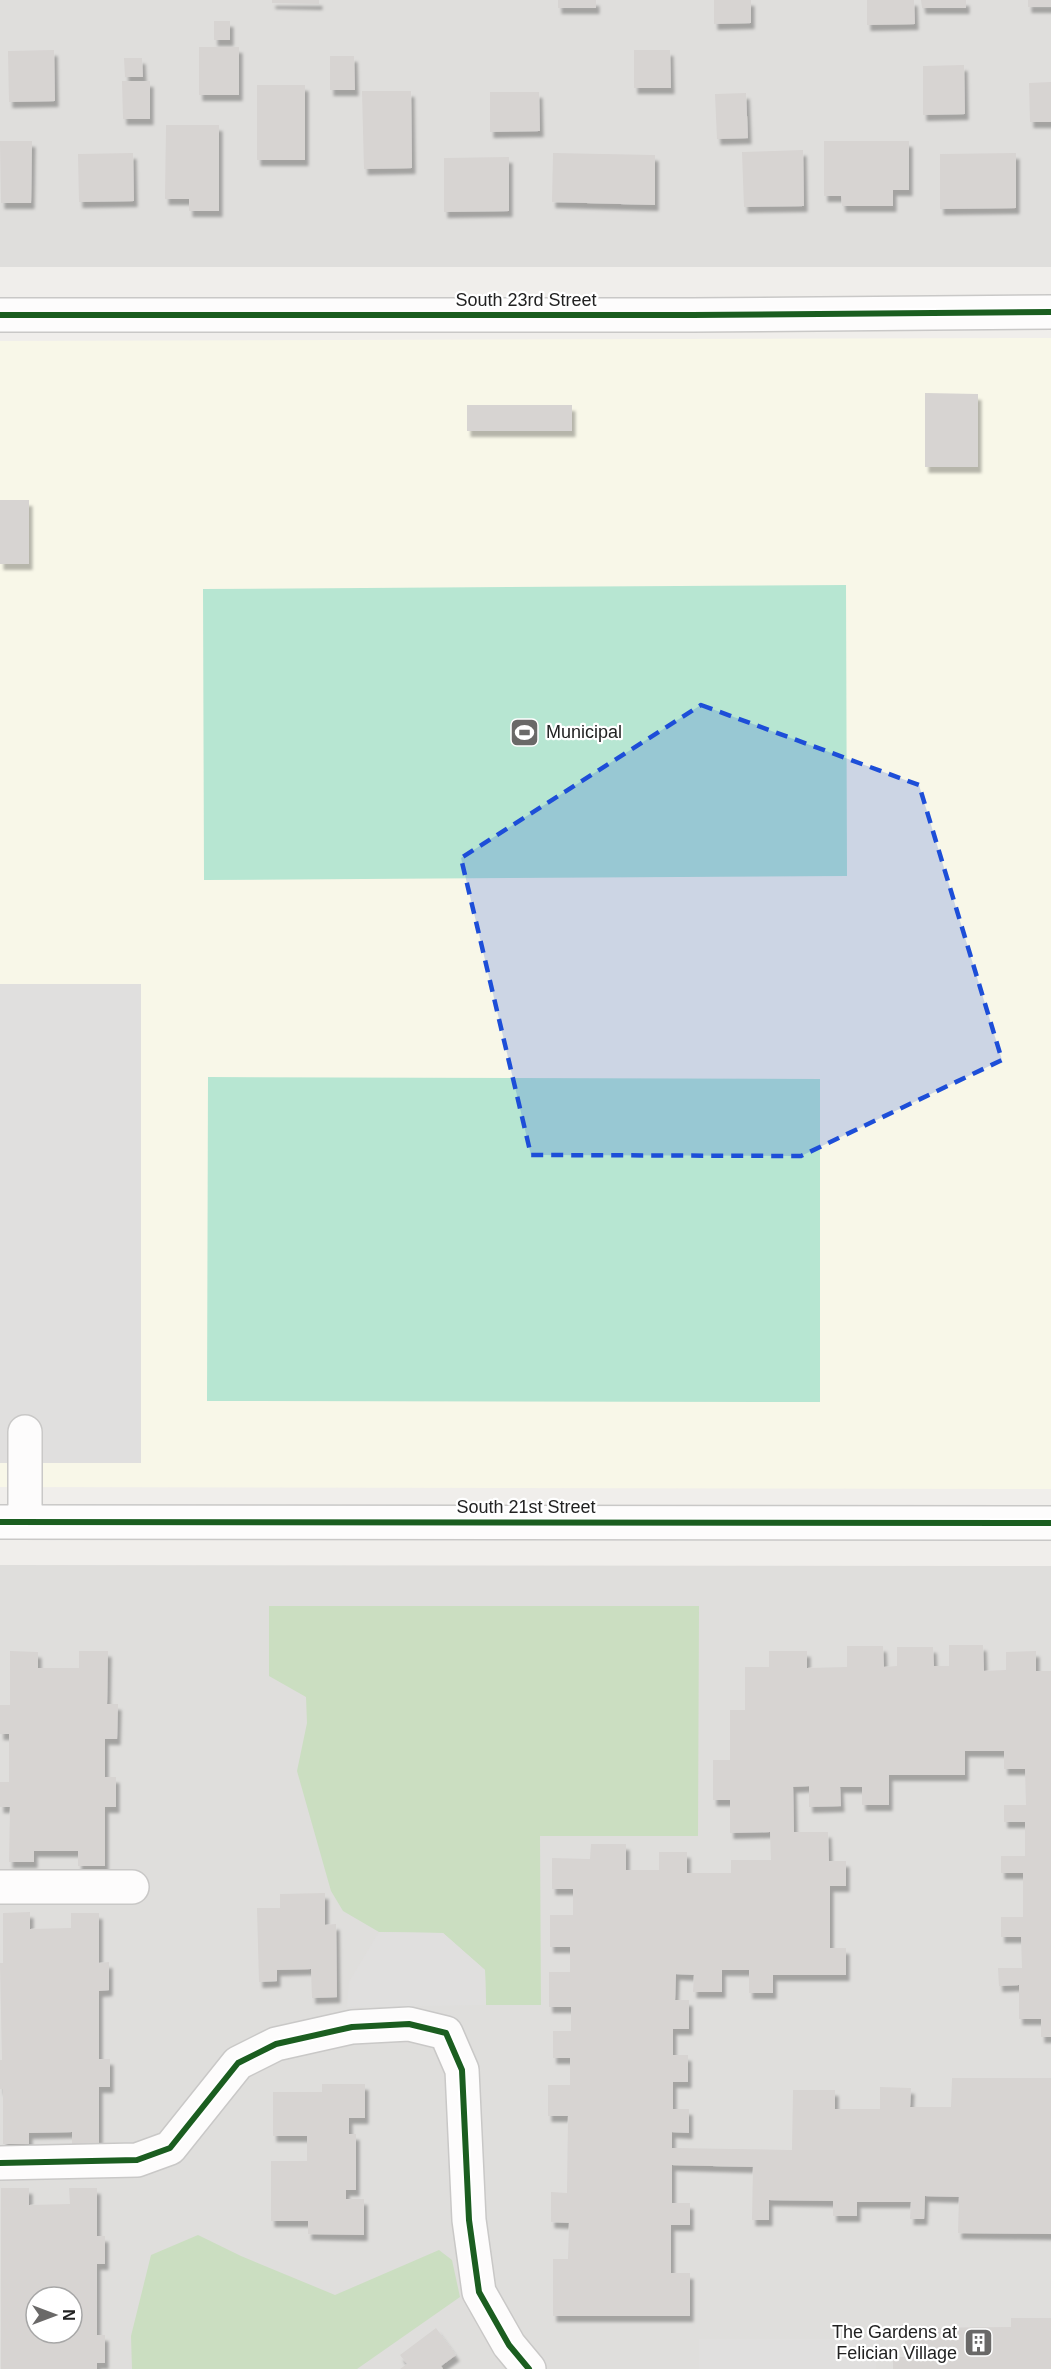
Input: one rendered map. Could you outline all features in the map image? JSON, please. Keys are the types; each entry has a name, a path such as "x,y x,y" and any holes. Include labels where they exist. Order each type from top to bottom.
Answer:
{"street":[{"name":"South 23rd Street","path":"0,315 692,315 1051,312"},
{"path":"13,1522 25,1432"},
{"name":"South 21st Street","path":"13,1522 1051,1523"},
{"path":"0,1887 132,1887"},
{"path":"0,2163 137,2160 170,2148 238,2062 276,2044 352,2027 409,2024 446,2033 462,2070 469,2220 479,2292 509,2345 529,2369"}],"highlighted area":[{"path":"701,705 919,785 1002,1060 801,1156 531,1155 461,858"}],"shaded area":[{"path":"0,0 1051,0 1051,267 0,267"},
{"path":"1051,338 1051,1489 0,1487 0,341"},
{"path":"0,984 141,984 141,1463 0,1463"},
{"path":"0,1565 1051,1566 1051,2369 0,2369"},
{"path":"379,1932 443,1933 485,1970 486,2005 347,2007 349,1982"},
{"path":"699,2339 876,2339 876,2369 699,2369"}],"green space":[{"name":"Municipal","path":"846,585 847,876 204,880 203,589"},
{"path":"208,1077 820,1079 820,1402 207,1401"},
{"path":"269,1606 699,1606 698,1836 540,1836 541,2005 486,2005 485,1970 443,1933 379,1932 343,1911 331,1891 297,1771 307,1723 306,1697 269,1676"},
{"path":"198,2235 241,2256 335,2295 439,2250 452,2260 460,2297 357,2369 132,2369 131,2336 151,2255"}],"building":[{"path":"272,0 319,0 319,4 272,3"},
{"path":"558,0 596,0 596,8 558,8"},
{"path":"714,0 751,0 751,23 714,24"},
{"path":"867,0 914,0 915,24 867,25"},
{"path":"921,0 966,0 966,8 922,8"},
{"path":"1028,0 1051,0 1051,7 1028,7"},
{"path":"214,21 230,21 230,40 214,40"},
{"path":"199,47 239,47 239,95 199,95"},
{"path":"54,50 55,101 9,102 8,51"},
{"path":"634,50 670,50 671,88 634,88"},
{"path":"330,56 354,56 355,90 330,90"},
{"path":"124,58 142,58 143,77 125,77"},
{"path":"964,65 965,114 923,115 923,66"},
{"path":"122,81 150,81 150,119 123,119"},
{"path":"1051,82 1051,122 1030,122 1029,83"},
{"path":"257,85 305,85 305,160 257,160"},
{"path":"362,91 411,91 412,168 364,169"},
{"path":"490,92 539,92 540,131 490,132"},
{"path":"746,93 748,138 717,139 715,94"},
{"path":"166,125 219,125 219,211 189,211 189,199 165,199"},
{"path":"0,141 32,141 31,203 1,203"},
{"path":"824,141 909,141 909,190 893,190 893,206 842,206 841,196 824,196"},
{"path":"803,150 804,206 744,207 742,152"},
{"path":"133,153 134,201 79,202 78,154"},
{"path":"553,153 655,155 655,205 552,202"},
{"path":"1016,153 1016,208 940,209 940,154"},
{"path":"509,157 509,211 444,212 444,158"},
{"path":"925,393 978,394 978,467 925,467"},
{"path":"467,405 572,405 572,431 467,431"},
{"path":"0,500 29,500 29,564 0,564"},
{"path":"949,1645 983,1645 984,1671 1006,1670 1006,1652 1036,1651 1036,1671 1051,1671 1051,2037 1041,2037 1041,2019 1019,2019 1019,1985 999,1986 998,1968 1022,1968 1021,1937 1001,1937 1001,1917 1023,1917 1023,1873 1001,1873 1001,1856 1025,1856 1025,1822 1004,1822 1004,1805 1026,1805 1025,1769 1004,1769 1004,1751 965,1751 965,1775 889,1775 889,1805 862,1805 862,1787 840,1787 841,1806 809,1807 809,1786 793,1787 794,1832 828,1832 829,1861 846,1861 846,1886 830,1886 830,1948 846,1948 846,1975 773,1975 773,1993 749,1993 749,1970 722,1970 722,1992 693,1992 694,1975 676,1974 675,2000 689,2000 689,2029 673,2029 673,2055 688,2055 688,2082 673,2082 673,2109 689,2109 689,2133 672,2132 672,2148 792,2150 793,2090 835,2090 835,2109 880,2109 880,2087 911,2088 910,2107 951,2107 952,2078 1051,2078 1051,2234 958,2233 959,2197 925,2196 924,2219 910,2219 911,2202 857,2202 857,2216 833,2216 833,2201 769,2200 769,2220 752,2220 753,2167 672,2165 672,2203 690,2203 690,2225 671,2225 671,2273 690,2273 690,2316 553,2316 553,2259 568,2259 569,2223 551,2222 551,2192 567,2193 568,2116 548,2116 548,2085 570,2085 570,2058 553,2058 553,2031 571,2031 571,2007 549,2007 549,1972 570,1972 570,1947 550,1947 550,1915 573,1915 573,1889 552,1889 552,1858 590,1859 591,1844 626,1844 626,1870 659,1870 659,1852 687,1852 687,1873 731,1873 731,1860 771,1860 770,1832 730,1833 730,1800 713,1800 713,1760 730,1760 730,1710 745,1710 745,1667 769,1667 769,1651 807,1651 807,1668 847,1667 847,1646 883,1646 884,1667 897,1666 897,1647 933,1647 934,1666 949,1666"},
{"path":"10,1651 38,1652 38,1668 79,1668 79,1651 108,1651 107,1704 118,1704 117,1739 105,1739 105,1777 116,1777 116,1807 105,1807 105,1866 78,1866 78,1851 34,1851 34,1862 9,1862 10,1807 0,1807 0,1782 9,1782 9,1734 0,1734 0,1705 10,1705"},
{"path":"325,1893 325,1925 336,1924 337,1997 312,1998 311,1969 277,1970 277,1981 259,1982 257,1908 280,1908 280,1894"},
{"path":"30,1912 30,1929 71,1928 71,1913 99,1913 99,1963 109,1962 109,1990 99,1991 99,2059 110,2059 110,2087 99,2087 99,2147 72,2147 72,2132 29,2133 29,2144 3,2144 3,2089 0,2089 0,2060 2,2060 0,1963 3,1963 3,1913"},
{"path":"322,2084 365,2084 365,2118 349,2118 349,2134 356,2134 356,2190 346,2190 346,2199 364,2199 364,2235 308,2234 308,2221 271,2221 271,2161 307,2161 307,2136 273,2136 273,2092 322,2092"},
{"path":"1,2188 29,2188 29,2205 70,2204 69,2188 97,2188 97,2236 105,2236 105,2264 97,2264 97,2335 105,2335 105,2363 97,2363 97,2369 1,2369"},
{"name":"The Gardens at Felician Village","path":"1011,2318 1051,2318 1051,2369 893,2369 893,2357 905,2357 905,2328 1011,2327"},
{"path":"436,2328 456,2355 441,2366 443,2369 400,2369 407,2364 400,2355"}],"cycle path":[{"path":"0,315 692,315 1051,312"},
{"path":"0,1522 1051,1523"},
{"path":"0,2163 137,2160 170,2148 238,2063 276,2044 352,2027 409,2024 446,2033 462,2070 469,2220 479,2292 509,2345 529,2369"}],"place":[{"name":"Municipal","path":"525,732"},
{"name":"The Gardens at Felician Village","path":"978,2342"}]}
